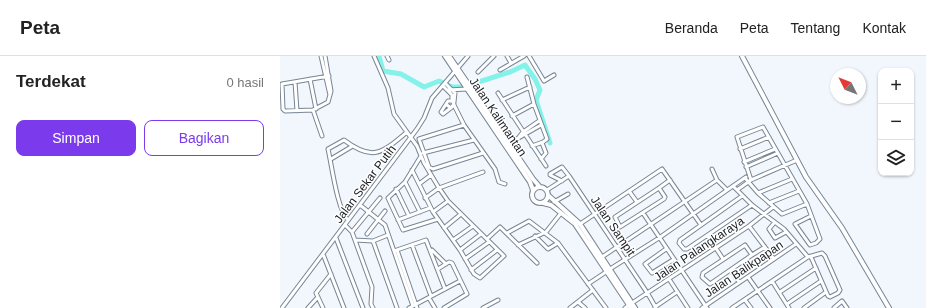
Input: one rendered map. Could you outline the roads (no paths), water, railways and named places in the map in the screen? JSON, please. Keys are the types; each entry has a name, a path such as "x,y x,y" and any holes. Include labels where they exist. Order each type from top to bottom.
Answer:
{"main road":[{"name":"Jalan Kalimantan","path":"445,56 466,83 507,145 534,182 539,186"},
{"name":"Jalan Kalimantan","path":"449,56 456,69"},
{"path":"742,56 782,129 795,161 842,228 889,308"},
{"name":"Jalan Kalimantan","path":"507,145 530,182 533,190"},
{"path":"608,270 602,257 588,240 575,224 550,205 538,203 534,200 532,196 533,190 539,186 547,190 549,196 554,202 580,224 588,240 608,270 614,279 629,306 635,308"},
{"path":"543,203 549,196"}],"street":[{"path":"374,56 388,88 394,114 411,136 431,169 484,154"},
{"path":"387,56 389,60"},
{"name":"Jalan Sekar Putih","path":"282,308 424,118 432,98 468,56"},
{"path":"478,72 494,56"},
{"path":"507,56 511,63"},
{"path":"500,70 524,56"},
{"path":"529,56 544,81 554,75"},
{"path":"329,76 325,76 281,84 283,108 285,111 314,110 328,102 330,95 329,76 328,69 326,58 321,58 325,76 330,95"},
{"path":"324,70 328,69"},
{"path":"527,77 539,120 547,139 542,143 532,146"},
{"path":"310,79 314,110 322,136"},
{"path":"295,82 299,111"},
{"path":"444,84 453,96 453,104 464,125 496,170 499,182 505,184"},
{"path":"502,100 530,87"},
{"path":"449,90 468,88"},
{"path":"498,93 546,166"},
{"path":"448,101 453,104 443,114 441,112 447,105 448,101"},
{"path":"447,105 449,107 453,104"},
{"path":"512,116 534,104"},
{"path":"507,145 539,120"},
{"path":"412,170 432,212 460,250 471,270 477,278 480,278 504,257 448,201 431,175 422,154 419,141 420,138 464,125"},
{"path":"524,133 541,125"},
{"path":"749,182 749,174 737,138 738,136 762,127 787,166 792,179 807,204 820,239 816,244 810,245 795,224 811,216"},
{"path":"348,220 334,182 329,148 344,140 351,147 369,154 377,153 407,132"},
{"path":"740,149 769,137"},
{"path":"438,219 404,230 388,197 405,182 422,154 474,140"},
{"path":"541,159 546,153 542,143"},
{"path":"331,158 351,147"},
{"path":"744,162 775,149"},
{"path":"746,167 778,153"},
{"path":"737,190 749,182 787,166 795,161"},
{"path":"547,190 562,181 569,176 562,167 550,175 562,181"},
{"path":"712,169 718,180 730,188 737,190 752,205 765,214 774,223 780,225 798,246 810,257 826,292 830,297 838,293 840,290 822,253 810,257 732,308"},
{"path":"580,224 660,170 664,171 701,225"},
{"path":"425,198 439,188 483,172"},
{"path":"588,284 659,238 749,174"},
{"path":"419,184 431,175"},
{"name":"Jalan Sampit","path":"569,176 656,308"},
{"path":"745,178 758,193 782,214 807,204"},
{"path":"758,193 792,179"},
{"path":"659,188 665,198 622,227 615,219 615,217 670,180"},
{"path":"602,257 718,180"},
{"path":"405,182 420,212"},
{"path":"396,189 408,216"},
{"path":"629,191 637,202"},
{"path":"769,203 799,191"},
{"path":"554,202 568,194"},
{"path":"742,196 680,240 679,243 684,249 687,249 752,205"},
{"path":"352,232 380,198"},
{"path":"432,212 448,201"},
{"path":"360,205 385,226 416,306"},
{"name":"Jalan Palangkaraya","path":"629,306 749,226 773,207"},
{"path":"398,220 430,208"},
{"path":"367,234 385,211"},
{"path":"518,245 546,232 561,213"},
{"path":"643,213 705,307"},
{"path":"444,228 461,214"},
{"path":"507,233 528,221 546,232 558,243 606,308"},
{"path":"774,223 770,229 775,238 786,232"},
{"path":"338,235 362,308 372,306 372,287 352,232 345,225"},
{"path":"453,240 473,226"},
{"path":"749,226 774,259"},
{"path":"465,259 488,240 500,227 537,263"},
{"path":"460,250 481,234"},
{"path":"354,238 373,241 388,235"},
{"path":"535,236 548,249 558,243"},
{"path":"708,236 723,259"},
{"path":"395,251 426,240 445,289"},
{"path":"373,241 397,308"},
{"name":"Jalan Balikpapan","path":"705,307 774,259 806,241"},
{"path":"412,245 435,308"},
{"path":"752,255 745,245 703,273 702,277 710,284 765,247"},
{"path":"430,248 446,264"},
{"path":"666,249 645,264 652,273 673,260"},
{"path":"471,270 497,250"},
{"path":"323,254 344,308"},
{"path":"438,269 446,264 452,263 467,295 444,308"},
{"path":"780,292 816,268"},
{"path":"731,270 740,282"},
{"path":"323,308 316,292 331,274"},
{"path":"748,277 770,308"},
{"path":"668,279 688,308"},
{"path":"786,304 821,280"},
{"path":"409,308 416,306 460,281"},
{"path":"772,281 789,308"},
{"path":"570,308 593,290"},
{"path":"656,308 677,292"},
{"path":"804,308 826,292"},
{"path":"308,308 318,297"},
{"path":"483,308 498,300"},
{"path":"745,300 751,308"},
{"path":"834,308 842,301 847,308"},
{"path":"578,302 585,308"}],"waterway":[{"path":"379,56 383,71 401,74 424,87 439,81 452,87 463,87 510,72 525,65 535,79 540,90 536,100 550,143"}]}
